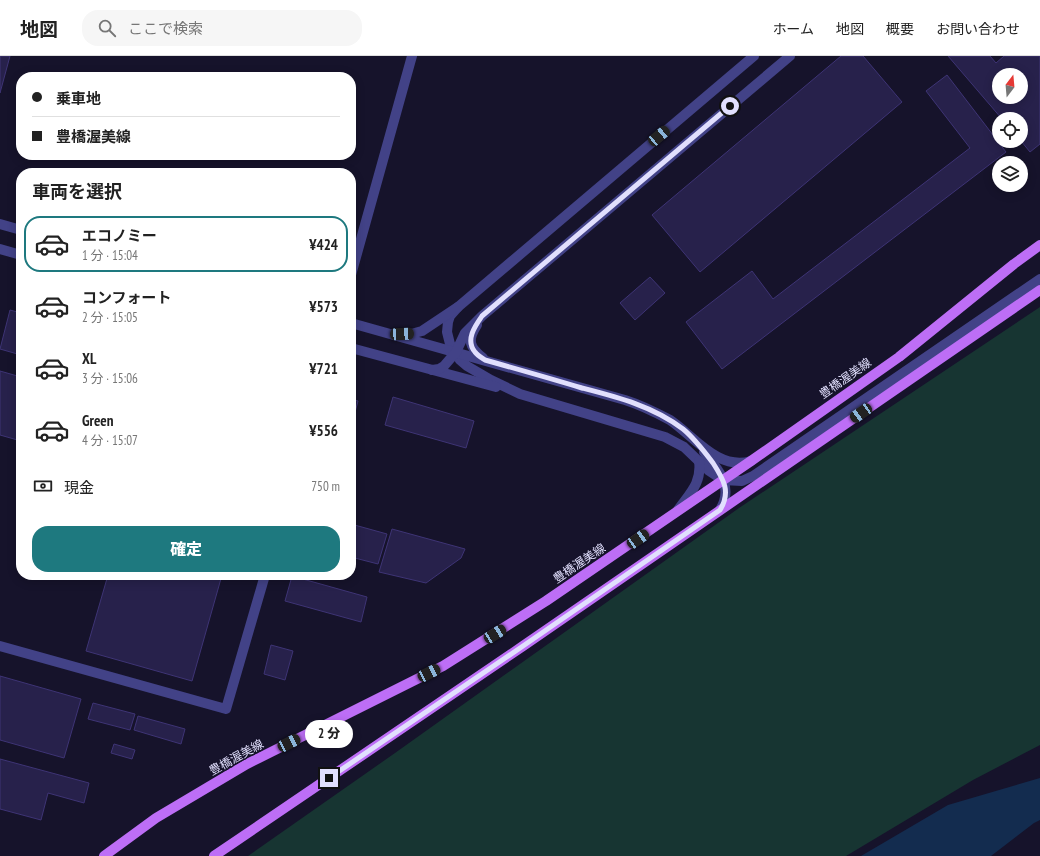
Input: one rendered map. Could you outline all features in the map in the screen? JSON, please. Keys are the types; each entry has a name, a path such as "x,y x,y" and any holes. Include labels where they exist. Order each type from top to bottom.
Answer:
{"main road":[{"name":"豊橋渥美線","path":"104,856 156,818 247,764 443,666 546,601 751,461 899,357 1014,264 1040,245"},
{"path":"214,856 523,646 1040,290"}],"street":[{"path":"356,257 412,56"},
{"path":"394,335 410,334 422,331 458,307 754,56"},
{"path":"432,370 439,369 444,366 456,352 465,333 482,316 790,56"},
{"path":"0,224 16,229"},
{"path":"0,249 16,254"},
{"path":"356,349 520,394 665,437 684,447 708,470 723,480 742,481 753,476 1040,279"},
{"path":"458,307 450,316 447,332 450,344 460,360 467,366 491,380 520,394"},
{"path":"482,316 471,337 471,344 474,352 485,360"},
{"path":"356,324 625,400 642,406 670,421 717,457 740,464 751,461"},
{"path":"692,438 710,459 723,480 726,497 720,510"},
{"path":"677,512 697,482 700,472 699,461"},
{"path":"0,646 226,709 264,580"}],"green space":[{"path":"1040,307 1040,745 973,780 846,856 248,856 739,508"}],"water":[{"path":"1040,778 1040,820 991,856 861,856 948,805"}],"building":[{"path":"0,56 10,56 0,93"},
{"path":"841,56 863,56 902,102 700,272 652,215"},
{"path":"948,56 990,56 996,63 1004,56 1040,56 1040,144 1030,152 1027,148 1028,148 1028,112 996,112"},
{"path":"947,75 992,134 992,148 1003,148 1006,152 1001,156 992,156 992,163 722,369 686,322 752,271 773,299 970,148 926,91"},
{"path":"650,277 665,293 635,320 620,303"},
{"path":"10,310 16,312 16,354 0,349"},
{"path":"0,371 16,376 16,440 0,435"},
{"path":"393,397 474,421 466,448 385,425"},
{"path":"356,525 387,534 378,564 356,558"},
{"path":"392,529 465,549 461,558 426,583 379,572"},
{"path":"107,580 221,580 192,681 86,651"},
{"path":"291,580 306,580 367,597 361,622 285,601"},
{"path":"271,645 293,651 285,680 264,674"},
{"path":"0,676 81,699 64,758 0,740"},
{"path":"93,703 135,714 130,730 88,719"},
{"path":"138,716 185,729 181,744 134,730"},
{"path":"114,744 135,750 132,759 111,753"},
{"path":"0,759 89,783 84,803 48,793 41,820 0,809"}],"route":[{"path":"329,778 720,510 724,504 726,497 723,480 710,459 692,438 670,421 653,411 625,400 485,360 474,352 471,344 471,337 482,316 730,106"}]}
